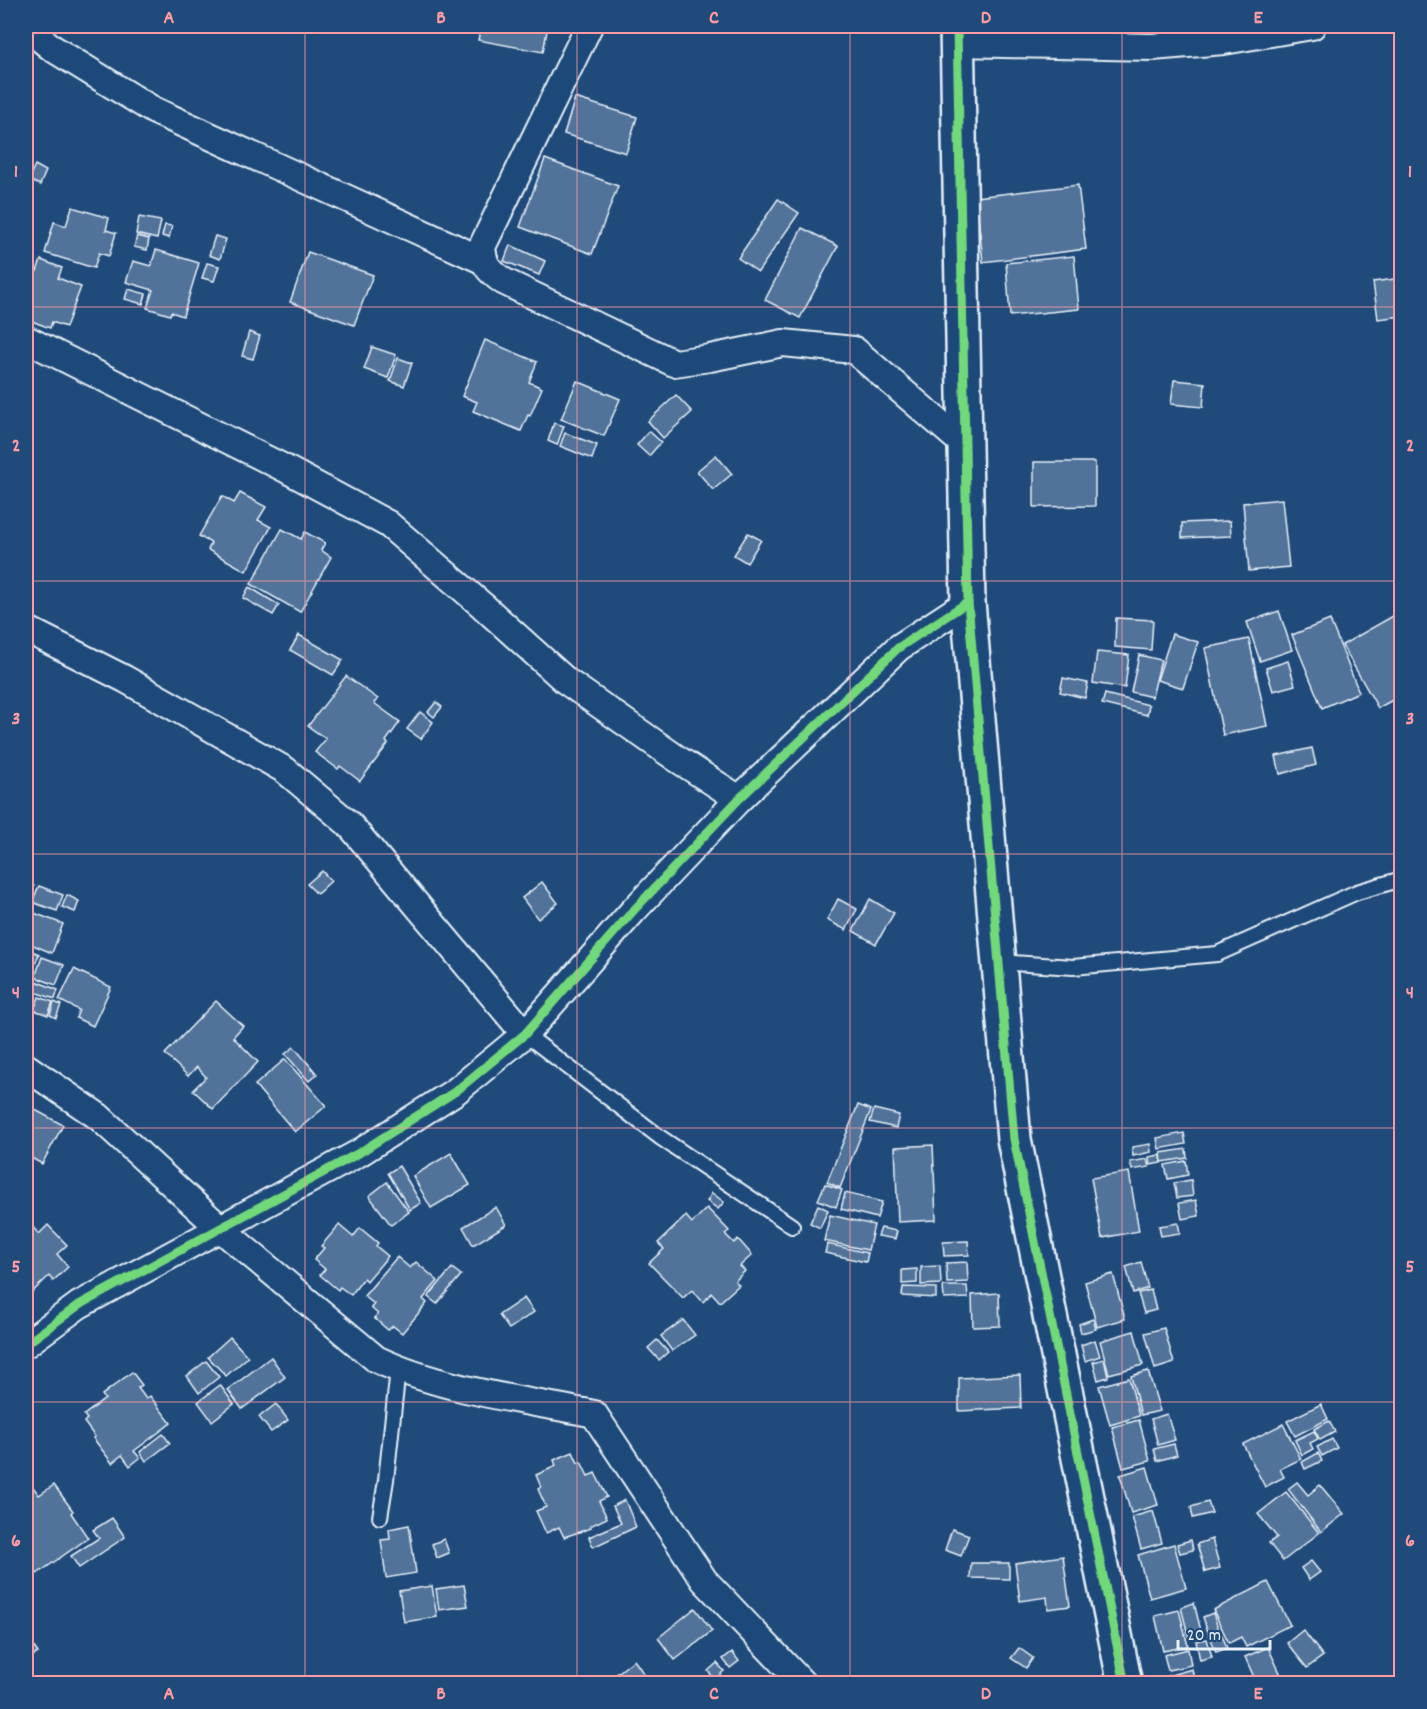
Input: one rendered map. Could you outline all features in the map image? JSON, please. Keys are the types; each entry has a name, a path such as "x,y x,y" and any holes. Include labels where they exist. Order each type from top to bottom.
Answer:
{"street":[{"path":"589,26 482,247 484,261 490,272 674,363 783,343 854,350 965,445"},
{"path":"1125,1683 1014,1139 968,602 957,34 1152,47 1224,41 1312,26"},
{"path":"26,27 52,48 153,110 484,261"},
{"path":"26,339 284,468 388,524 566,681 676,758 740,799"},
{"path":"26,1344 79,1305 359,1153 456,1091 525,1034 633,910 740,799 898,648 968,602"},
{"path":"26,629 125,679 285,771 349,824 525,1034"},
{"path":"26,1067 99,1117 220,1229 376,1359 398,1369 484,1393 594,1414 704,1580 803,1683"}],"lane":[{"path":"998,962 1073,967 1217,954 1357,892 1401,879"},
{"path":"525,1034 660,1138 792,1226"},
{"path":"380,1516 398,1369"}],"building":[{"path":"481,26 548,26 543,52 478,40"},
{"path":"575,98 637,117 626,153 564,134"},
{"path":"545,159 618,186 592,254 520,227"},
{"path":"35,165 46,171 40,185 28,180"},
{"path":"1078,185 1086,249 983,262 976,197"},
{"path":"778,199 799,213 758,272 738,258"},
{"path":"72,207 109,218 106,230 116,233 109,256 99,253 94,268 45,253 54,222 66,226"},
{"path":"139,217 161,221 157,239 136,234"},
{"path":"165,225 172,226 169,238 162,236"},
{"path":"802,228 838,246 800,318 765,300"},
{"path":"137,236 149,239 147,250 134,247"},
{"path":"215,236 226,239 220,259 209,255"},
{"path":"510,245 545,261 539,275 504,261"},
{"path":"156,250 199,263 183,316 171,312 170,315 147,308 153,290 126,282 133,261 151,266"},
{"path":"308,252 373,275 354,325 290,302"},
{"path":"1074,256 1079,309 1010,316 1006,263"},
{"path":"41,260 62,268 58,278 81,287 66,327 52,322 50,328 29,320 32,311 26,309 26,277 29,268 37,271"},
{"path":"207,263 219,266 214,281 202,278"},
{"path":"1402,278 1402,316 1378,319 1373,282"},
{"path":"128,289 146,294 143,304 125,299"},
{"path":"249,332 260,336 253,359 242,356"},
{"path":"485,340 537,362 529,382 542,388 521,431 473,411 477,402 462,396"},
{"path":"372,347 396,355 388,378 364,369"},
{"path":"398,358 412,363 404,386 390,381"},
{"path":"1174,380 1205,383 1203,407 1171,404"},
{"path":"577,381 620,399 604,436 561,419"},
{"path":"676,395 692,412 663,438 648,421"},
{"path":"554,423 564,426 557,445 548,441"},
{"path":"649,431 661,442 649,456 637,445"},
{"path":"565,433 597,445 592,459 560,446"},
{"path":"716,455 732,474 713,490 697,471"},
{"path":"1034,462 1095,462 1095,506 1034,507"},
{"path":"240,493 266,507 258,520 271,527 246,571 208,550 211,543 199,536 222,496 234,503"},
{"path":"1282,499 1289,567 1249,571 1243,503"},
{"path":"1230,521 1231,536 1182,538 1182,523"},
{"path":"282,529 301,539 305,532 325,543 321,550 331,557 300,612 251,584"},
{"path":"748,533 761,540 747,563 734,555"},
{"path":"249,587 279,605 273,615 243,598"},
{"path":"1279,611 1292,650 1260,661 1247,622"},
{"path":"1393,616 1402,632 1402,695 1378,708 1342,645"},
{"path":"1116,618 1153,620 1151,650 1115,647"},
{"path":"1330,620 1359,692 1322,708 1292,635"},
{"path":"1172,634 1198,642 1183,688 1157,680"},
{"path":"299,635 343,660 333,675 290,650"},
{"path":"1249,639 1267,726 1223,735 1205,648"},
{"path":"1097,652 1129,655 1125,688 1093,683"},
{"path":"1139,655 1161,660 1152,697 1131,692"},
{"path":"1288,661 1295,685 1273,691 1266,668"},
{"path":"346,676 378,699 374,703 400,722 386,741 388,744 360,781 340,766 338,769 315,752 326,739 308,726"},
{"path":"1063,678 1088,683 1085,698 1060,692"},
{"path":"1105,694 1149,705 1147,715 1102,704"},
{"path":"436,702 442,707 434,717 428,712"},
{"path":"420,712 433,722 421,739 407,729"},
{"path":"1312,748 1316,765 1280,774 1276,756"},
{"path":"322,871 331,881 317,894 307,884"},
{"path":"542,882 558,903 538,919 522,898"},
{"path":"26,883 34,886 28,899 26,898"},
{"path":"39,886 63,895 57,911 32,902"},
{"path":"67,895 79,901 75,912 62,907"},
{"path":"838,899 857,909 846,930 827,920"},
{"path":"870,899 894,913 876,944 853,931"},
{"path":"26,910 63,924 52,953 26,942"},
{"path":"27,949 39,954 34,967 26,964"},
{"path":"42,957 64,965 56,985 35,977"},
{"path":"74,969 111,987 93,1026 76,1018 79,1010 59,1000"},
{"path":"33,980 58,990 55,999 29,990"},
{"path":"29,993 36,996 31,1007 26,1005"},
{"path":"39,997 53,1002 48,1015 34,1010"},
{"path":"216,1001 243,1026 233,1037 258,1062 213,1109 193,1090 206,1077 197,1067 188,1076 165,1054"},
{"path":"54,1002 61,1005 56,1018 50,1015"},
{"path":"294,1047 317,1074 309,1081 285,1054"},
{"path":"285,1059 326,1106 295,1132 255,1085"},
{"path":"26,1105 63,1125 42,1164 26,1155"},
{"path":"858,1105 871,1110 840,1188 827,1182"},
{"path":"874,1109 899,1115 896,1128 870,1122"},
{"path":"1184,1133 1186,1144 1159,1149 1157,1138"},
{"path":"1150,1144 1151,1152 1133,1156 1132,1147"},
{"path":"933,1145 936,1220 898,1222 895,1147"},
{"path":"1186,1149 1187,1158 1162,1162 1161,1153"},
{"path":"451,1153 470,1185 431,1208 413,1176"},
{"path":"1160,1155 1161,1163 1150,1165 1149,1157"},
{"path":"1147,1159 1149,1167 1132,1170 1130,1162"},
{"path":"1186,1161 1188,1175 1168,1179 1165,1165"},
{"path":"399,1166 421,1203 410,1210 388,1173"},
{"path":"1129,1172 1139,1231 1102,1238 1091,1178"},
{"path":"1191,1180 1193,1196 1177,1198 1174,1183"},
{"path":"387,1182 409,1212 391,1225 369,1196"},
{"path":"825,1184 842,1190 836,1207 818,1200"},
{"path":"712,1193 724,1202 718,1209 707,1201"},
{"path":"845,1193 882,1202 877,1218 841,1209"},
{"path":"1196,1200 1199,1216 1182,1219 1179,1203"},
{"path":"818,1205 828,1210 820,1228 810,1223"},
{"path":"496,1207 506,1225 473,1245 463,1227"},
{"path":"707,1208 729,1231 725,1234 734,1243 738,1239 752,1255 740,1266 745,1271 735,1281 739,1285 720,1302 712,1293 703,1302 692,1290 683,1298 649,1263 664,1249 658,1243 686,1216 692,1223"},
{"path":"830,1215 874,1225 868,1250 824,1241"},
{"path":"26,1220 39,1234 48,1225 67,1245 57,1254 68,1267 53,1281 49,1276 26,1298"},
{"path":"1178,1223 1180,1233 1161,1236 1159,1226"},
{"path":"339,1225 353,1237 360,1228 378,1243 376,1246 388,1256 367,1281 364,1278 351,1295 340,1287 338,1290 320,1275 325,1269 314,1260 324,1248 321,1246"},
{"path":"881,1228 897,1231 895,1239 878,1236"},
{"path":"968,1241 969,1255 944,1256 943,1242"},
{"path":"827,1244 868,1253 866,1262 825,1253"},
{"path":"397,1257 410,1268 416,1262 438,1281 423,1299 427,1303 402,1333 393,1326 388,1330 374,1318 378,1314 371,1308 374,1304 364,1296"},
{"path":"967,1262 968,1282 947,1283 946,1263"},
{"path":"1141,1262 1148,1288 1133,1293 1126,1267"},
{"path":"940,1266 941,1284 921,1285 921,1267"},
{"path":"452,1268 461,1275 437,1304 428,1297"},
{"path":"917,1269 917,1283 902,1284 902,1270"},
{"path":"1113,1274 1125,1319 1097,1327 1085,1282"},
{"path":"943,1286 967,1286 968,1298 944,1299"},
{"path":"903,1287 936,1288 936,1298 902,1296"},
{"path":"1151,1290 1156,1310 1144,1313 1138,1293"},
{"path":"999,1293 1000,1326 973,1327 972,1295"},
{"path":"524,1298 534,1312 509,1329 499,1315"},
{"path":"1093,1319 1096,1329 1081,1333 1079,1324"},
{"path":"683,1320 695,1335 672,1351 661,1336"},
{"path":"1164,1328 1174,1363 1155,1369 1145,1333"},
{"path":"1134,1331 1143,1365 1109,1374 1100,1341"},
{"path":"230,1337 248,1357 226,1376 208,1357"},
{"path":"657,1340 668,1352 659,1360 648,1348"},
{"path":"1095,1340 1100,1356 1085,1361 1081,1345"},
{"path":"271,1357 285,1377 242,1409 228,1390"},
{"path":"1104,1359 1108,1377 1098,1380 1093,1362"},
{"path":"206,1361 219,1377 199,1393 187,1376"},
{"path":"1148,1371 1160,1411 1141,1415 1131,1376"},
{"path":"132,1372 142,1385 138,1388 146,1399 150,1396 171,1423 134,1451 140,1458 130,1466 122,1455 112,1463 93,1438 95,1437 84,1422 87,1419 84,1415 105,1399 102,1395"},
{"path":"1020,1375 1021,1408 959,1411 959,1378"},
{"path":"1129,1378 1139,1416 1110,1425 1099,1386"},
{"path":"220,1385 234,1404 212,1421 198,1402"},
{"path":"276,1404 288,1420 271,1432 259,1417"},
{"path":"1321,1404 1328,1419 1295,1436 1287,1421"},
{"path":"1167,1414 1175,1440 1158,1445 1151,1419"},
{"path":"1139,1420 1150,1461 1123,1468 1112,1427"},
{"path":"1329,1421 1335,1432 1320,1440 1314,1429"},
{"path":"1283,1424 1301,1459 1280,1469 1284,1477 1265,1487 1243,1444"},
{"path":"1314,1431 1318,1439 1310,1443 1313,1449 1302,1455 1295,1440"},
{"path":"163,1434 170,1443 146,1461 140,1452"},
{"path":"1332,1439 1337,1448 1322,1456 1317,1447"},
{"path":"1174,1444 1177,1455 1157,1461 1154,1449"},
{"path":"573,1452 588,1476 595,1473 607,1497 599,1501 607,1518 590,1526 591,1528 564,1537 559,1527 546,1533 536,1511 546,1507 538,1489 541,1487 536,1475 556,1466 554,1460"},
{"path":"1318,1453 1322,1461 1305,1469 1302,1462"},
{"path":"1147,1467 1158,1505 1131,1513 1120,1475"},
{"path":"1297,1482 1308,1495 1320,1485 1344,1514 1321,1532 1288,1489"},
{"path":"54,1485 73,1511 71,1513 88,1538 37,1574 35,1570 26,1576 26,1493 33,1487 39,1495"},
{"path":"1286,1492 1319,1533 1283,1561 1269,1543 1277,1537 1258,1514"},
{"path":"625,1500 636,1527 593,1547 589,1537 621,1523 613,1506"},
{"path":"1208,1502 1212,1513 1193,1518 1191,1507"},
{"path":"1153,1511 1162,1543 1141,1549 1132,1517"},
{"path":"112,1518 125,1537 79,1568 71,1556 99,1538 93,1530"},
{"path":"409,1525 416,1573 386,1578 381,1540 390,1539 389,1529"},
{"path":"952,1529 969,1535 961,1556 945,1550"},
{"path":"444,1539 449,1553 437,1558 432,1544"},
{"path":"1212,1539 1220,1568 1205,1572 1197,1544"},
{"path":"1191,1540 1193,1550 1180,1553 1177,1544"},
{"path":"1174,1544 1186,1588 1150,1598 1138,1555"},
{"path":"1063,1556 1070,1606 1048,1609 1047,1597 1020,1601 1015,1563"},
{"path":"1311,1561 1320,1572 1309,1580 1301,1568"},
{"path":"971,1563 1009,1563 1009,1579 970,1578"},
{"path":"1268,1582 1290,1625 1246,1647 1241,1637 1229,1643 1213,1610"},
{"path":"464,1585 468,1606 439,1610 436,1589"},
{"path":"432,1586 437,1617 404,1622 399,1591"},
{"path":"1194,1603 1202,1635 1189,1639 1181,1607"},
{"path":"695,1608 712,1631 675,1660 658,1638"},
{"path":"1179,1610 1188,1646 1163,1651 1155,1616"},
{"path":"1213,1613 1219,1631 1209,1635 1203,1617"},
{"path":"1303,1630 1323,1656 1307,1668 1287,1643"},
{"path":"1222,1635 1227,1648 1216,1652 1211,1639"},
{"path":"1207,1639 1212,1657 1200,1660 1196,1641"},
{"path":"29,1640 38,1653 26,1660 26,1642"},
{"path":"1268,1647 1281,1675 1257,1684 1245,1657"},
{"path":"1019,1648 1033,1658 1026,1668 1011,1658"},
{"path":"1188,1649 1191,1665 1168,1670 1164,1655"},
{"path":"732,1652 739,1661 730,1668 723,1659"},
{"path":"634,1660 651,1684 604,1684"},
{"path":"717,1663 724,1671 715,1679 708,1671"},
{"path":"26,1669 33,1683 26,1684"},
{"path":"1192,1669 1195,1684 1169,1684 1167,1676"}],"cycle path":[{"path":"957,26 968,602 1014,1139 1125,1684"},
{"path":"26,1344 79,1305 359,1153 456,1091 525,1034 633,911 739,799 898,648 968,602"}]}
